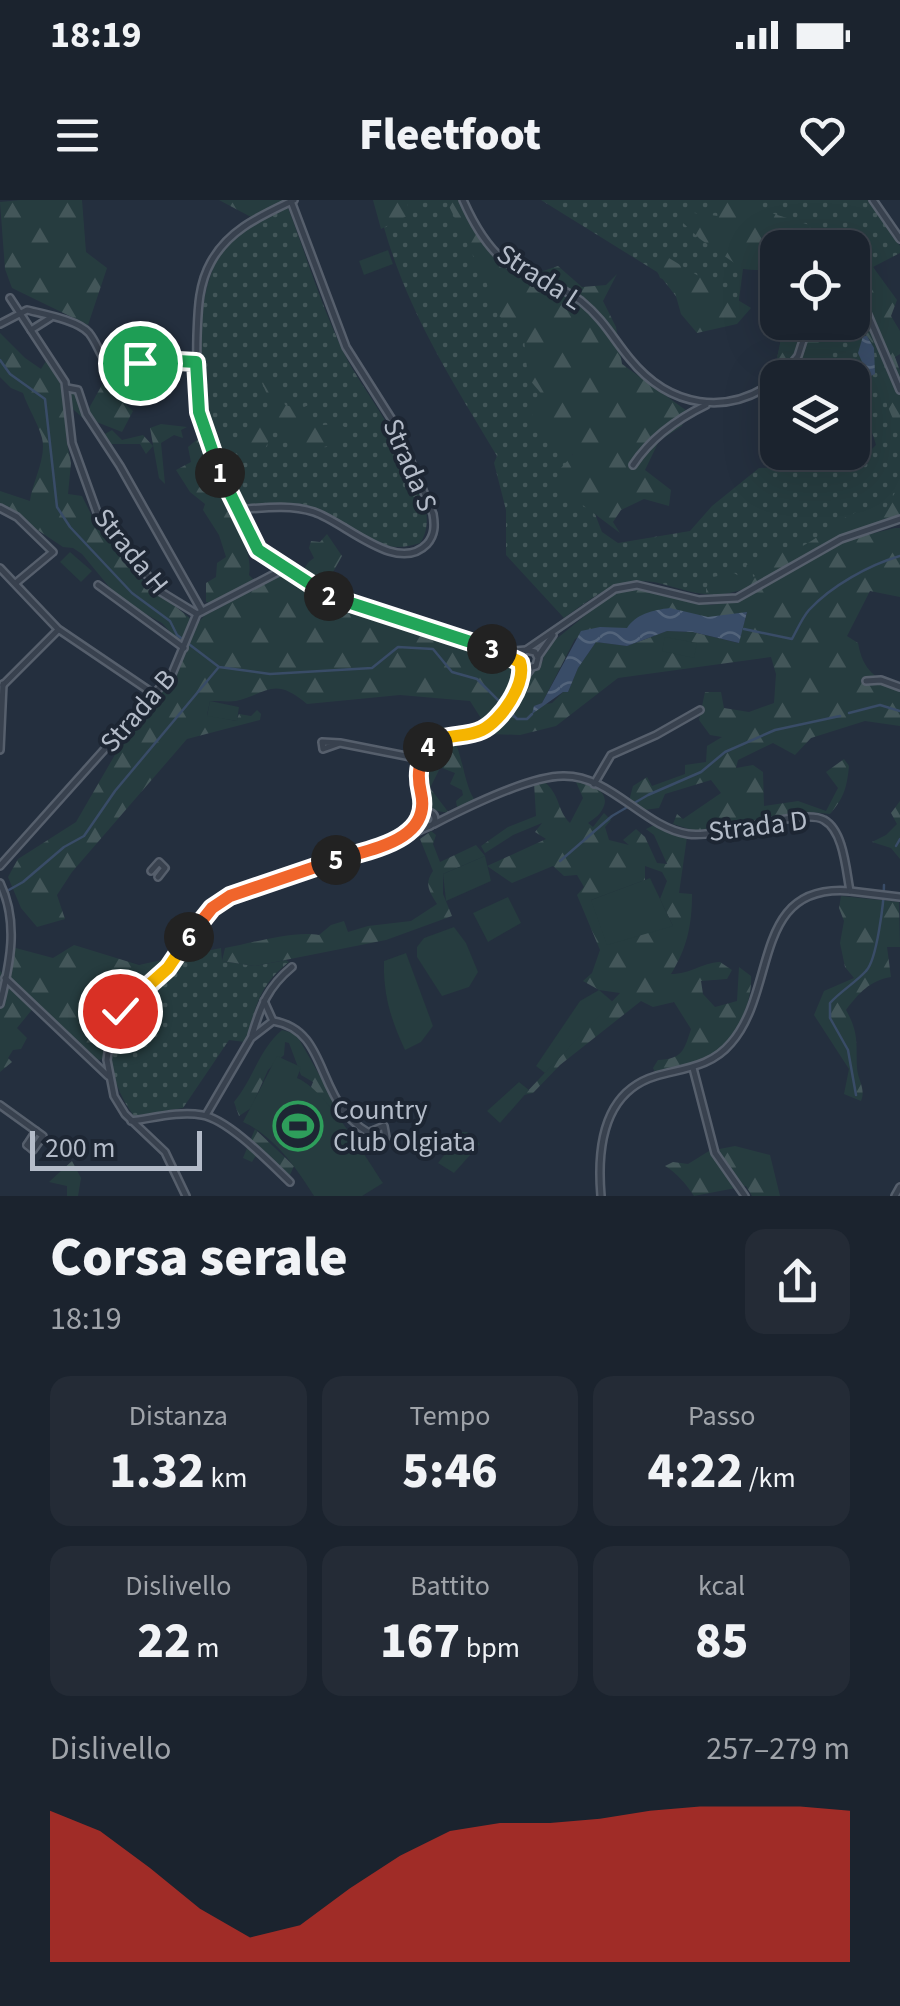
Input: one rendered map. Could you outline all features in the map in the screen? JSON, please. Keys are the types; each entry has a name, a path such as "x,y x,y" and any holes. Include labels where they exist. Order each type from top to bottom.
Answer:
{"street":[{"name":"Strada L","path":"464,200 478,230 502,258 566,292 596,314 632,362 655,384 687,401 709,404"},
{"path":"873,200 900,239"},
{"path":"292,201 236,231 210,264 200,291 197,396 204,433 236,510 258,550 321,592 356,607 502,652 531,669"},
{"name":"Strada S","path":"236,510 290,508 312,512 399,554 420,549 429,542 434,530 433,514 396,426 346,347 292,201"},
{"name":"Strada H","path":"10,298 67,388 72,443 98,516 163,594 199,612"},
{"path":"0,324 18,312 30,310 86,330 101,357 116,372 131,370 147,361 196,362"},
{"path":"31,330 52,317"},
{"path":"870,319 900,390"},
{"path":"67,388 79,392 86,414 129,482 199,612 284,569"},
{"path":"633,465 652,441 672,425 709,404 749,396 760,389"},
{"path":"0,508 17,517 52,552 16,583"},
{"path":"521,680 520,656 526,650 622,586 648,586 699,600 737,598 841,539 900,521"},
{"path":"0,568 58,630 154,694"},
{"path":"98,586 185,644"},
{"name":"Strada B","path":"0,866 177,667 199,612"},
{"path":"538,658 558,629"},
{"path":"0,750 2,684 58,630"},
{"path":"422,798 433,814 432,825 423,824 418,784 421,759 434,741 484,729 538,664 535,652 502,652"},
{"path":"866,681 878,680 900,687"},
{"path":"594,784 611,755 700,710"},
{"path":"340,743 421,759"},
{"name":"Strada D","path":"108,1076 110,1038 120,1011 168,968 216,904 242,890 396,840 553,777 574,777 594,784 675,830 694,834 821,818 836,836 850,891"},
{"name":"Strada D","path":"396,840 413,830 422,817 454,814"},
{"path":"151,871 159,862 165,868 158,877"},
{"path":"0,1004 12,931 3,890"},
{"path":"601,1196 602,1137 621,1098 646,1080 693,1068 719,1054 739,1032 787,910 816,892 900,896"},
{"path":"206,1115 251,1038 264,997 292,967"},
{"path":"5,978 108,1076 118,1105 165,1152 186,1196"},
{"path":"262,1008 272,1021 292,1024 305,1035 332,1097 354,1124 366,1132"},
{"path":"251,1038 272,1021"},
{"path":"693,1068 715,1152 745,1196"},
{"path":"0,1104 36,1131"},
{"path":"131,1121 206,1115 220,1122 290,1182"},
{"path":"895,1196 900,1186"}],"green space":[{"path":"82,200 86,252 107,268 88,325 12,288 5,269 0,202"},
{"path":"219,200 286,200 251,217"},
{"path":"373,200 408,200 407,216 381,229"},
{"path":"377,200 455,200 525,332 602,532 618,543 690,531 712,506 759,468 870,470 870,451 876,445 870,430 870,360 777,360 781,340 870,340 870,304 900,371 900,514 833,539 739,591 707,594 634,581 610,588 564,618 506,555 506,510 494,463 497,456 411,302"},
{"path":"446,200 461,200 492,252 540,272 558,266 582,287 606,285 617,274 603,301 616,327 622,364 687,411 682,426 659,441 645,470 671,490 669,506 644,499 621,510 613,522 620,533 580,503 561,498 559,470 573,455 553,443 531,420 537,400 545,398 528,378 524,339 498,315"},
{"path":"541,200 869,200 900,246 900,253 873,267 883,292 870,301 870,230 760,230 760,270 743,269 738,307 700,327 657,272"},
{"path":"722,200 745,200 758,209 826,230 760,230 760,270 743,269 681,221 686,212 718,216"},
{"path":"288,208 338,341 416,477 427,525 420,543 405,547 379,543 311,507 282,503 242,505 218,453 207,414 201,363 208,283 217,261 235,237"},
{"path":"388,250 393,264 364,275 359,261"},
{"path":"664,255 751,308 737,324 697,333 681,314 672,282 660,278 655,264"},
{"path":"870,264 897,300 891,316 900,331 900,354 895,357 900,371 900,435 882,389 876,350 870,340"},
{"path":"0,333 41,369 48,358 64,385 76,386 81,393 79,405 88,415 83,418 66,403 71,463 68,494 82,496 99,530 138,576 197,624 225,605 206,602 206,583 216,577 217,563 226,557 219,535 203,510 205,504 190,492 176,470 191,462 188,447 206,432 239,439 252,432 271,403 262,383 268,380 282,393 285,405 299,409 309,405 314,421 310,426 338,424 349,429 348,440 307,452 295,447 289,434 279,436 274,421 269,424 270,438 265,449 257,444 219,461 213,472 200,475 202,490 221,495 248,554 249,575 254,580 227,603 285,574 346,607 515,661 522,673 484,723 470,701 400,695 307,704 286,691 271,689 236,701 210,701 207,715 236,721 239,714 251,716 257,710 260,720 187,739 72,872 57,895 65,919 37,927 21,908 8,877 18,859 76,822 134,722 180,667 186,649 162,623 120,600 82,554 63,547 0,505 0,491 30,501 43,446 23,393 0,377"},
{"path":"781,340 829,340 833,360 777,360"},
{"path":"103,383 133,411 122,432 94,421 88,410"},
{"path":"161,424 187,427 181,430 183,438 174,435 161,443 165,484 159,478 150,428"},
{"path":"112,430 122,440 143,435 153,446 146,454 140,444 100,444 98,438"},
{"path":"900,484 900,514 831,540 744,589 706,594 713,577 734,573 747,581 755,576 746,566 763,555 803,546 876,502 881,509 886,508"},
{"path":"900,528 900,597 870,591 847,636 858,643 872,672 900,689 900,726 865,721 811,738 795,755 773,743 738,760 736,768 753,765 763,772 764,806 798,801 826,811 838,788 826,772 844,759 849,766 846,786 830,814 811,812 695,831 673,824 677,814 683,819 721,793 711,780 665,794 659,808 644,810 629,801 633,786 647,777 652,786 685,774 685,765 706,762 707,746 722,737 710,735 699,720 705,692 721,692 724,708 749,712 774,703 776,674 771,657 618,678 556,726 520,735 490,734 543,661 544,649 614,592 640,589 711,605 739,601 823,551 854,538","holes":["747,613 738,643 693,632 667,631 627,646 596,642 578,668 568,692 552,703 534,706 542,703 575,639 600,627 613,630"]},
{"path":"327,534 342,556 324,588 303,579 303,575 314,558 309,548 311,541 320,542"},
{"path":"70,552 92,571 81,582 60,562"},
{"path":"665,637 697,643 694,658 662,651"},
{"path":"210,701 239,707 237,721 207,716"},
{"path":"441,726 454,739 474,799 464,809 457,807 456,801 463,795 462,790 450,784 455,773 442,768 447,760 443,757 431,760 439,770 430,788 449,813 432,810 423,787 425,748 433,740 428,733"},
{"path":"543,780 549,786 570,823 583,798 576,782 598,790 605,804 588,823 593,827 604,813 611,820 605,827 609,840 629,845 623,840 636,829 645,837 657,863 667,864 654,835 646,829 656,824 687,837 679,893 692,894 691,916 685,945 671,974 720,962 732,970 727,979 701,981 703,994 715,1007 737,1001 739,967 751,976 749,998 740,1022 727,1043 710,1058 657,1076 653,1068 658,1060 681,1052 691,1029 674,1002 653,1007 641,1001 560,1065 533,1093 524,1095 620,993 599,990 583,981 592,973 600,950 577,895 584,887 577,875 564,876 553,866 512,883 487,866 546,839 535,832 542,823 485,853 481,846 508,827 536,816 534,783","holes":["645,866 662,872 667,881 660,899 673,926 591,900 645,880"]},
{"path":"900,801 900,859 891,848 872,842 897,824 891,813"},
{"path":"431,831 436,835 433,844 440,862 476,845 485,856 443,874 443,894 452,916 386,940 255,966 222,961 225,948 285,936 319,935 344,921 348,932 411,921 437,904 429,888 433,871 420,839"},
{"path":"485,856 491,881 446,901 443,874"},
{"path":"650,878 673,926 607,945 591,900"},
{"path":"841,896 899,902 900,947 887,947 891,977 865,989 846,1010 856,1038 861,1101 844,1094 849,1069 814,1015 824,991 854,978 845,967 840,943 844,921 839,908"},
{"path":"508,897 521,923 488,942 473,913"},
{"path":"454,927 466,943 478,972 469,987 442,996 417,957 417,947 424,938"},
{"path":"74,945 139,965 166,959 114,1010 103,1059 97,1060 6,975 12,947 53,958"},
{"path":"221,948 222,961 255,966 289,962 265,988 245,1042 229,1040 183,1108 134,1116 119,1091 111,1062 118,1020 177,957"},
{"path":"406,953 433,1026 421,1042 405,1050 389,1007 384,961"},
{"path":"0,971 35,1006 17,1028 27,1038 21,1049 13,1050 8,1058 12,1062 0,1072"},
{"path":"599,990 613,1002 545,1073 536,1066 580,1001"},
{"path":"282,1030 296,1034 341,1113 329,1113 311,1087 313,1082 301,1075 289,1043 285,1042 284,1055 268,1070 251,1108 239,1116 234,1102 267,1046"},
{"name":"Country Club Olgiata","path":"277,1056 301,1067 297,1078 332,1109 383,1183 362,1196 314,1196 274,1144 243,1122"},
{"path":"519,1082 529,1090 500,1123 487,1111"},
{"path":"255,1129 294,1166 289,1177 265,1164 258,1152 252,1162 243,1158"},
{"path":"462,1132 480,1144 454,1173 438,1163"},
{"path":"735,1146 770,1155 780,1196 752,1196 746,1186 694,1196 665,1166 673,1162 688,1164 709,1151"},
{"path":"72,1161 81,1178 78,1196 67,1196 67,1186 49,1182"}],"water":[{"path":"862,340 869,340 874,348 875,374 870,376 870,360 861,360 858,353"},
{"path":"670,608 708,617 747,612 739,643 693,632 667,631 627,646 596,642 578,668 568,692 532,714 534,706 542,703 581,631 627,628 635,619"}],"waterway":[{"path":"0,360 10,374 45,399 57,507 70,527 132,593 170,621 177,635 219,667 270,674 372,668 398,647 433,649 452,672 477,679 517,719 527,719 532,714"},
{"path":"744,629 792,639 806,613 828,593 863,571 900,556"},
{"path":"0,895 84,836 115,791 218,668"},
{"path":"849,713 880,705 900,711"},
{"path":"560,861 612,816 701,772 725,752 775,730 840,716"},
{"path":"896,846 900,839"},
{"path":"856,1095 848,1050 830,1018 830,1003 870,965 884,885"}],"place":[{"name":"Country Club Olgiata","path":"298,1126"}],"route":[{"path":"120,1011 168,968 222,900 242,890 386,844 413,830 422,816 418,770 426,749 447,736 487,727 521,680 522,669 520,662 502,652 345,603 264,556 245,529 204,433 196,362 140,363"}]}
